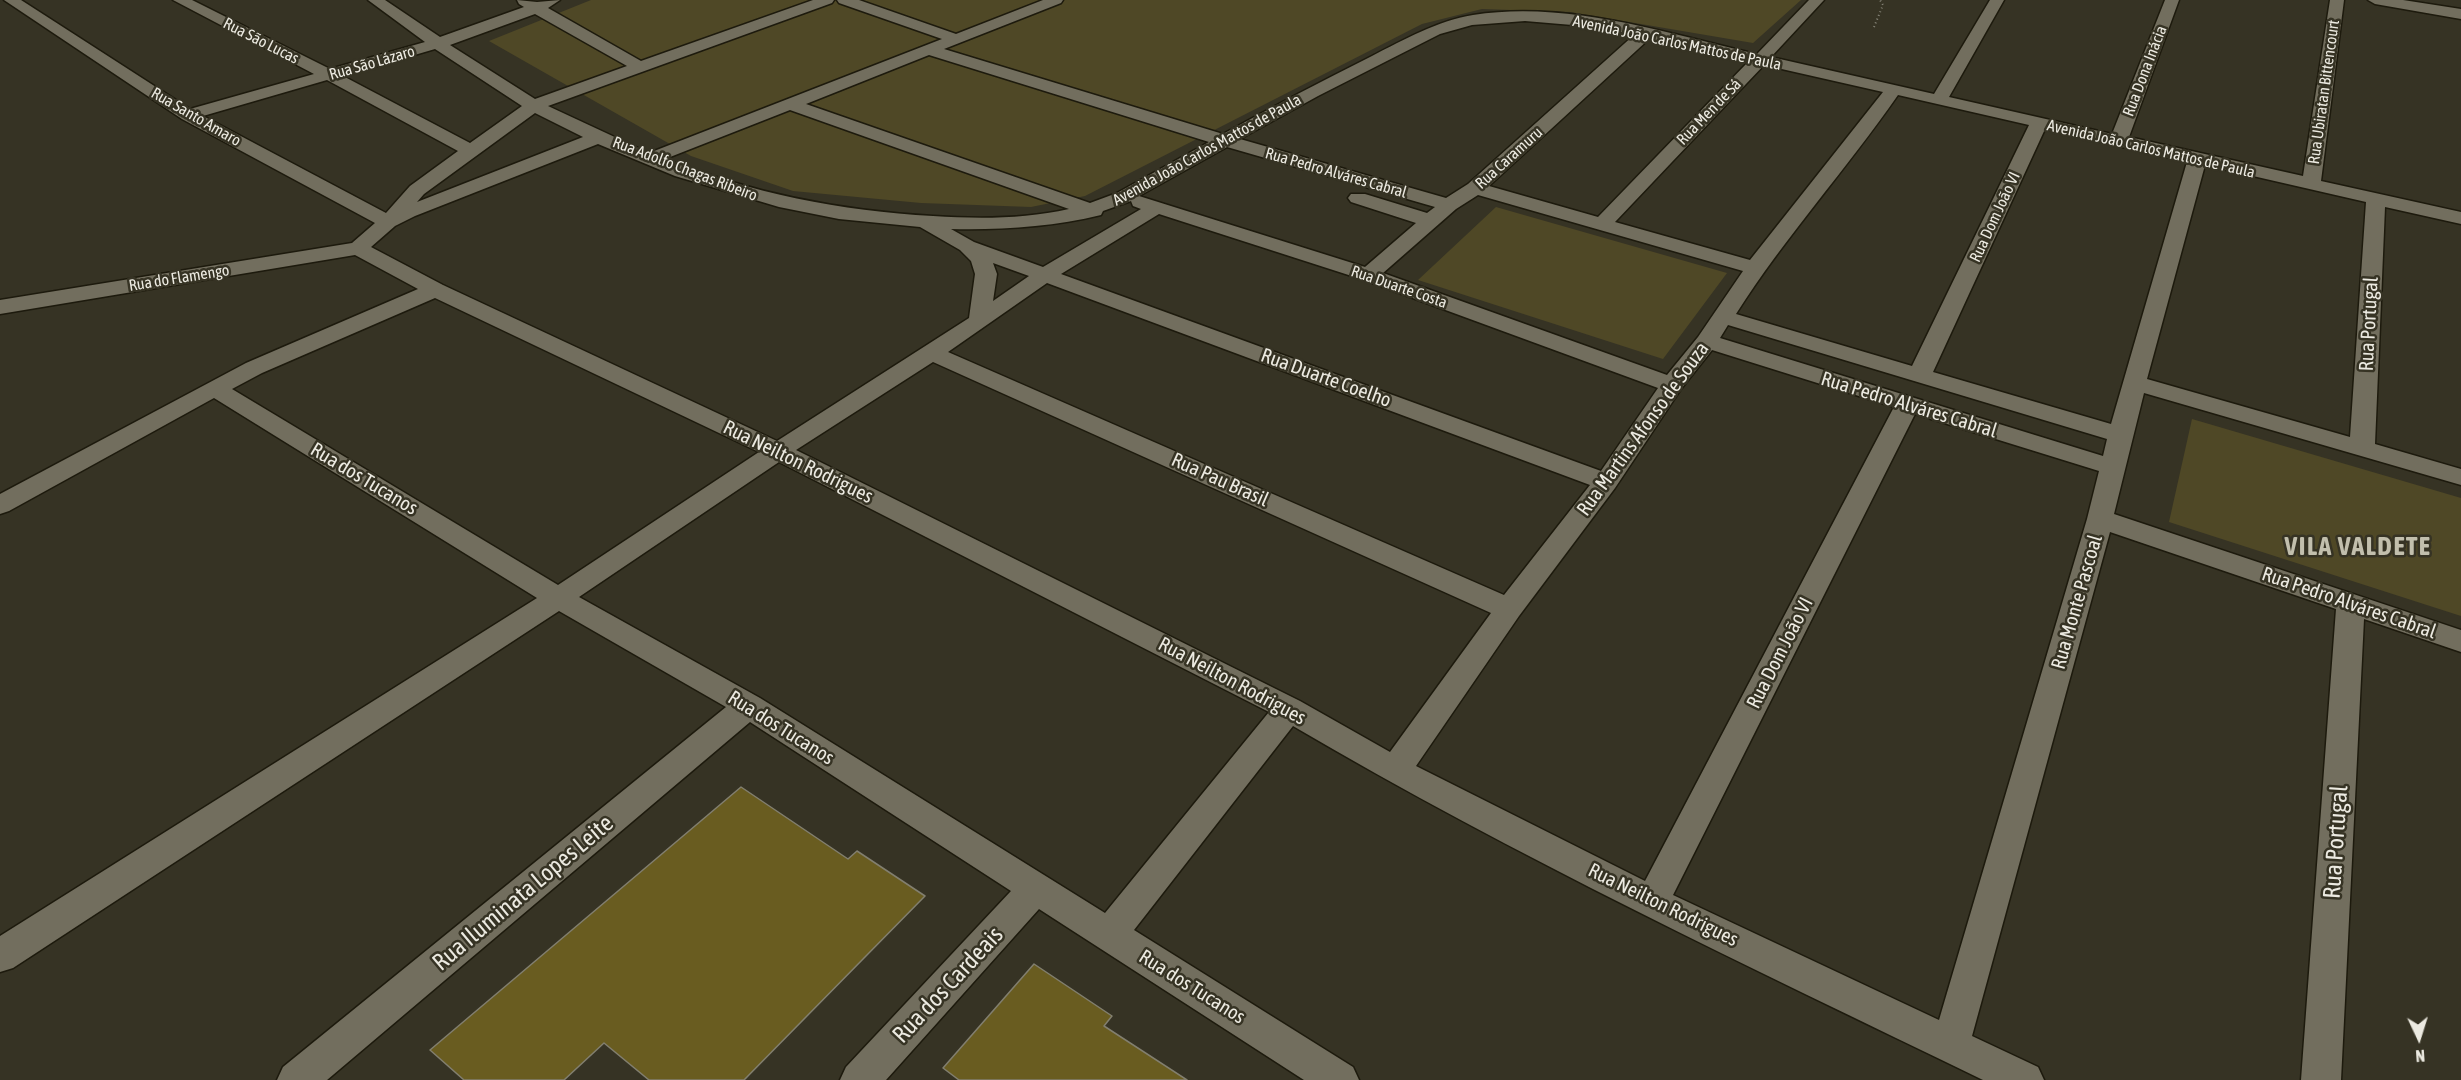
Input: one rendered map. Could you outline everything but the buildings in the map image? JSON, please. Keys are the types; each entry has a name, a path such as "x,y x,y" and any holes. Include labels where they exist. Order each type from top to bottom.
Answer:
{"street":[{"name":"Rua Santo Amaro","path":"11,0 188,115 388,222"},
{"name":"Rua São Lucas","path":"180,0 329,75 469,150"},
{"name":"Rua Adolfo Chagas Ribeiro","path":"375,0 494,81 534,105 650,159 745,194 792,206 924,223"},
{"name":"Rua São Lázaro","path":"188,115 439,43 530,4 553,0"},
{"path":"358,248 388,222 417,190 534,105 827,0"},
{"path":"844,0 957,39"},
{"path":"650,159 1056,0"},
{"name":"Rua Men de Sá","path":"1602,224 1817,0"},
{"path":"1939,100 1997,0"},
{"name":"Rua Dona Inácia","path":"2118,142 2172,0"},
{"name":"Rua Ubiratan Bittencourt","path":"2311,184 2337,0"},
{"path":"2375,0 2461,14"},
{"path":"530,4 640,67"},
{"name":"Avenida João Carlos Mattos de Paula","path":"924,223 998,224 1055,219 1094,211 1124,197 1340,76 1456,24 1489,18 1537,17 1596,22 2461,218"},
{"name":"Rua Caramuru","path":"1368,275 1449,205 1475,188 1645,34"},
{"path":"929,50 1215,146"},
{"name":"Rua Martins Afonso de Souza","path":"1395,770 1509,609 1606,482 1672,385 1724,317 1755,268 1860,136 1893,90"},
{"path":"789,104 1094,211"},
{"name":"Rua Dom João VI","path":"1920,374 2039,124"},
{"path":"388,222 600,137"},
{"name":"Rua Pedro Alváres Cabral","path":"1215,146 1449,205"},
{"name":"Rua Pedro Alváres Cabral","path":"1215,146 1431,221"},
{"name":"Rua Monte Pascoal","path":"1951,1043 2100,519 2120,435 2197,160"},
{"path":"1475,188 1755,268"},
{"name":"Rua Duarte Costa","path":"1124,197 1368,275 1672,385"},
{"name":"Rua Portugal","path":"2362,448 2376,200"},
{"path":"0,956 558,598 778,451 980,321 1046,274 1156,208"},
{"name":"Rua Duarte Coelho","path":"924,223 967,246 1606,482"},
{"path":"967,246 981,259 986,274 986,290 980,321"},
{"name":"Rua Neilton Rodrigues","path":"358,248 435,290 778,451 1289,709 1395,770 1652,902 1951,1043 2024,1080"},
{"name":"Rua do Flamengo","path":"0,307 358,248"},
{"path":"0,505 216,388 292,351 404,306 435,290"},
{"name":"Rua Pedro Alváres Cabral","path":"1724,317 2120,435"},
{"name":"Rua Pedro Alváres Cabral","path":"1707,341 2112,467"},
{"name":"Rua Pau Brasil","path":"930,352 1509,609"},
{"path":"2135,383 2461,477"},
{"name":"Rua dos Tucanos","path":"216,388 558,598 749,706 1035,890 1339,1080"},
{"name":"Rua Dom João VI","path":"1652,902 1907,405"},
{"name":"Rua Pedro Alváres Cabral","path":"2100,519 2461,641"},
{"name":"Rua Portugal","path":"2321,1080 2351,604"},
{"name":"Rua Iluminata Lopes Leite","path":"297,1080 749,706"},
{"path":"1109,935 1289,709"},
{"name":"Rua dos Cardeais","path":"860,1080 1035,890"}],"path":[{"path":"1874,27 1883,4 1880,0"}],"shaded area":[{"path":"591,0 1801,0 1753,43 1570,12 1482,9 1422,24 1085,196 1031,207 921,203 793,191 691,156 489,41"},
{"path":"1496,207 1727,273 1663,359 1418,280"},
{"path":"2192,419 2461,498 2461,616 2169,522"}],"district":[{"name":"VILA VALDETE","path":"2358,547"}]}
